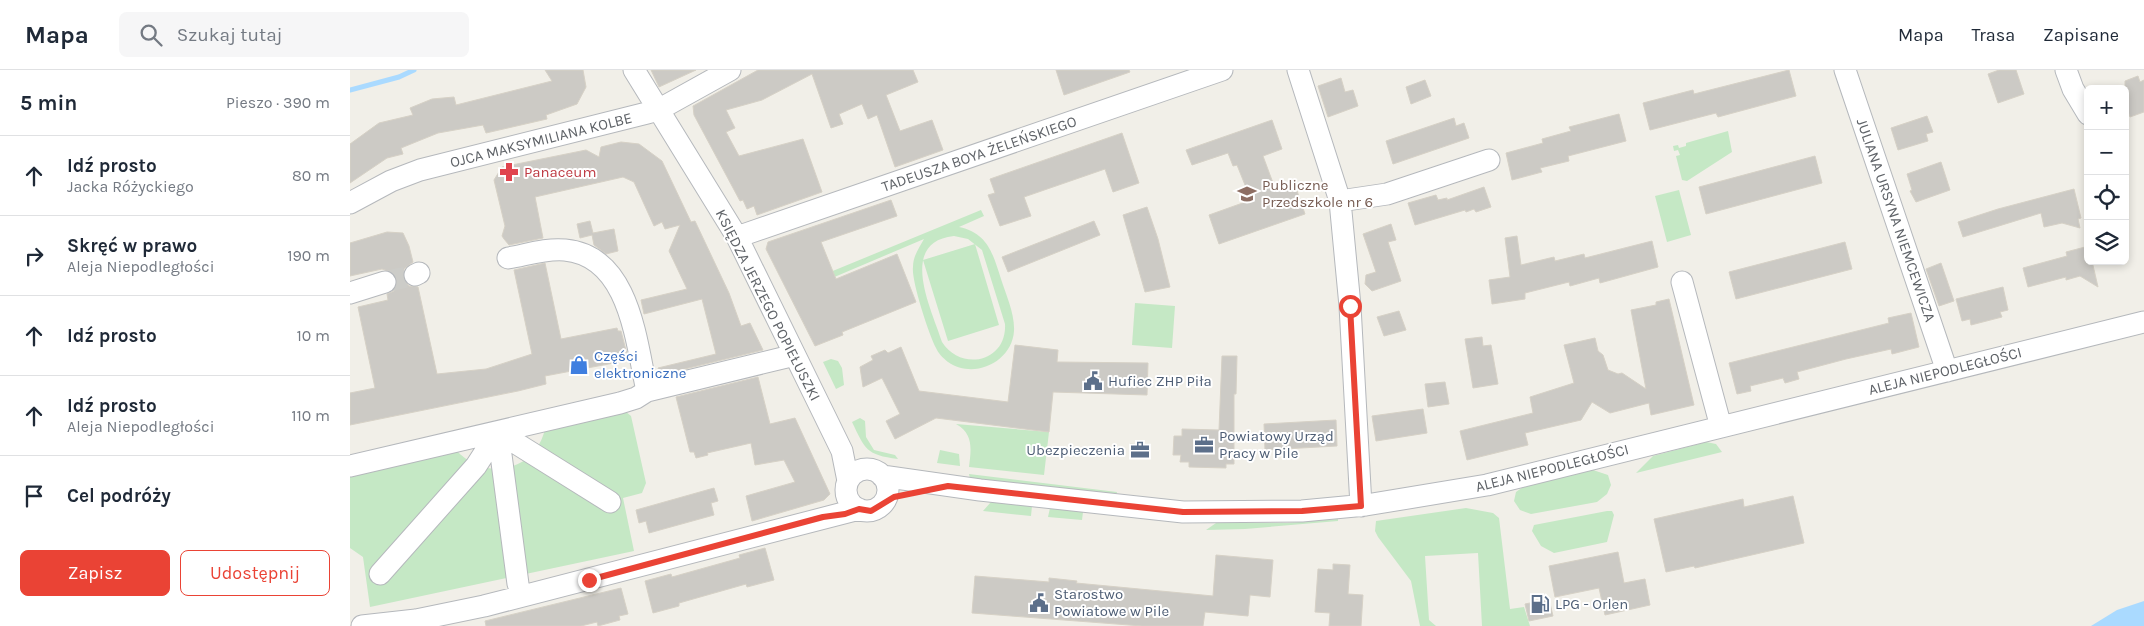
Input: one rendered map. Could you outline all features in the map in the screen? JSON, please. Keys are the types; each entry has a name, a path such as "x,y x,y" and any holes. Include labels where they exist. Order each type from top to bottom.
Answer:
{"street":[{"name":"KSIĘDZA JERZEGO POPIEŁUSZKI","path":"634,70 737,238 860,486"},
{"name":"OJCA MAKSYMILIANA KOLBE","path":"350,203 391,181 420,170 658,110 730,70"},
{"name":"TADEUSZA BOYA ŻELEŃSKIEGO","path":"737,238 1222,70"},
{"path":"1298,70 1340,201 1350,306 1361,506"},
{"name":"JULIANA URSYNA NIEMCEWICZA","path":"1845,70 1948,371"},
{"path":"2066,70 2073,89 2084,107"},
{"path":"1340,201 1387,194 1489,160"},
{"path":"508,258 565,250 580,253 614,278 623,294 632,321 647,391"},
{"path":"350,293 385,282"},
{"path":"1682,282 1720,427"},
{"name":"ALEJA NIEPODLEGŁOŚCI","path":"362,626 416,620 493,604 823,517 845,514 860,486 948,486 1183,512 1302,511 1361,506 1487,485 2144,322"},
{"path":"350,466 620,403 636,398 647,391 795,355"},
{"path":"498,432 610,502"},
{"path":"380,574 476,466 498,432"},
{"path":"498,432 518,584"},
{"path":"860,486 888,487 886,500 882,505 871,511 860,486"},
{"name":"ALEJA NIEPODLEGŁOŚCI","path":"886,500 948,486"}],"green space":[{"path":"1728,131 1732,152 1687,181 1682,180 1676,156 1680,155 1678,150 1674,151 1673,146 1678,145 1679,148 1686,146 1686,143"},
{"path":"1679,190 1691,235 1667,242 1655,196"},
{"path":"981,210 984,216 959,227 977,234 983,239 992,253 1012,311 1014,331 1012,342 999,359 990,365 980,368 958,367 948,362 941,355 937,350 925,320 913,274 914,259 924,239 825,281 823,275","holes":["954,236 968,239 982,250 1005,324 1004,337 999,347 991,354 971,360 960,357 950,351 942,342 926,296 923,279 923,264 927,251 937,241"]},
{"path":"975,244 999,325 948,341 923,260"},
{"path":"1135,303 1175,306 1172,348 1132,345"},
{"path":"831,359 838,361 842,368 844,385 836,389 823,362"},
{"path":"625,411 631,416 646,483 642,493 623,498 634,551 370,607 363,557 350,548 350,475 456,450 468,460 481,466 494,469 508,468 520,463 531,455 539,444 545,429"},
{"path":"860,418 865,421 866,437 874,450 895,455 898,459 873,453 864,445 852,422"},
{"path":"956,424 1049,432 1044,475 969,467 971,449 969,438 962,428"},
{"path":"1706,442 1716,444 1722,452 1636,473 1653,456"},
{"path":"940,450 959,454 960,466 937,463"},
{"path":"1593,470 1608,475 1611,485 1607,494 1597,502 1531,514 1520,510 1514,501 1516,492 1523,487"},
{"path":"969,474 1117,492 1116,496 970,479"},
{"path":"991,502 1032,506 1031,516 983,511"},
{"path":"1050,508 1083,512 1082,520 1048,517"},
{"path":"1466,508 1493,513 1499,518 1510,609 1524,607 1530,626 1482,626 1478,553 1425,556 1429,620 1436,626 1420,626 1411,581 1378,537 1375,531 1376,521"},
{"path":"1612,511 1614,515 1607,542 1554,553 1541,546 1532,531 1534,525"},
{"path":"1338,519 1338,521 1245,529 1206,530 1216,523 1287,523"}],"water":[{"path":"2144,601 2144,626 2091,626 2117,610"}],"building":[{"path":"545,70 583,70 586,87 577,104 546,115 547,119 486,133 483,125 438,133 401,148 403,154 387,158 350,183 350,144 379,123 413,115 410,108 432,99 454,97 456,105 552,81"},
{"path":"651,70 696,70 659,87"},
{"path":"758,70 913,70 918,82 886,95 900,131 932,120 943,150 895,167 877,115 868,119 862,104 839,114 843,124 831,128 812,74 762,100 726,110 735,128 726,132 739,156 803,139 822,192 757,215 754,206 747,209 743,200 740,201 694,115 693,106"},
{"path":"1056,70 1129,70 1130,72 1064,95"},
{"path":"1789,70 1796,96 1718,117 1716,113 1650,130 1643,103 1693,90 1694,94"},
{"path":"1999,70 2016,70 2024,94 1998,103 1988,74"},
{"path":"2138,76 2140,82 2144,80 2144,112 2130,117 2129,85 2125,85 2125,81"},
{"path":"1341,78 1345,92 1353,90 1358,106 1328,117 1318,86"},
{"path":"1425,80 1431,96 1411,104 1406,87"},
{"path":"1619,114 1626,141 1568,156 1569,161 1540,168 1542,172 1512,180 1506,153 1543,143 1542,139 1571,131 1569,127"},
{"path":"1927,116 1933,132 1926,134 1928,141 1898,150 1891,128"},
{"path":"1454,118 1456,126 1464,123 1469,138 1393,164 1386,141"},
{"path":"1272,120 1282,149 1263,156 1276,191 1295,185 1305,214 1219,244 1209,215 1251,200 1237,165 1233,166 1228,153 1192,165 1186,150"},
{"path":"1122,133 1139,183 1113,192 1105,169 1024,197 1031,216 1000,226 988,195 995,193 990,179"},
{"path":"621,142 639,144 662,161 691,222 695,221 729,293 741,326 750,323 763,350 660,375 658,368 716,354 702,299 644,314 641,300 687,289 669,251 680,225 665,229 662,222 654,226 634,182 623,177 535,197 543,238 509,245 504,239 502,236 505,226 494,180 502,167 586,150 599,157 601,147"},
{"path":"1815,156 1822,183 1706,214 1699,187"},
{"path":"1941,162 1950,190 1916,202 1910,191 1912,190 1907,174"},
{"path":"1484,187 1491,207 1476,212 1474,209 1466,212 1465,210 1415,225 1408,203 1436,195 1438,200 1447,198 1447,200"},
{"path":"2074,189 2081,218 2078,219 2080,228 2062,223 2044,227 2041,213 1963,237 1958,222 1998,209"},
{"path":"891,200 897,216 821,242 836,279 897,254 916,302 842,332 843,335 815,346 766,249 768,242"},
{"path":"1147,207 1158,239 1170,287 1145,292 1123,215"},
{"path":"590,221 593,233 614,229 618,251 606,254 594,245 592,235 580,238 577,224"},
{"path":"1094,221 1100,235 1008,272 1002,257"},
{"path":"1391,224 1396,240 1388,242 1401,281 1372,291 1365,284 1366,275 1376,272 1363,234"},
{"path":"387,232 403,233 409,246 413,262 404,269 404,280 409,286 418,287 437,374 486,369 532,354 514,270 545,263 561,339 617,328 618,331 621,331 628,358 618,360 619,362 545,376 546,384 518,391 350,425 350,393 375,388 358,307 388,300 387,294 394,291 397,284 394,273 382,269 350,276 350,243"},
{"path":"1517,236 1521,265 1554,257 1555,261 1584,254 1585,258 1652,241 1658,267 1600,283 1599,278 1570,286 1569,282 1525,293 1525,299 1492,304 1489,280 1510,277 1505,238"},
{"path":"1845,242 1852,269 1736,299 1729,272"},
{"path":"2084,247 2084,265 2093,265 2098,287 2080,276 2066,280 2066,277 2028,287 2023,268 2067,256 2066,252"},
{"path":"1941,263 1954,301 1939,306 1926,269"},
{"path":"2003,287 2008,310 2000,312 2002,317 1971,325 1970,319 1962,321 1956,299"},
{"path":"1669,299 1694,405 1651,415 1649,403 1610,413 1592,402 1581,420 1525,433 1528,445 1467,460 1460,431 1533,413 1530,397 1574,383 1564,345 1595,338 1598,351 1603,355 1608,370 1618,374 1622,373 1646,389 1631,310 1656,305 1656,302"},
{"path":"1399,311 1406,330 1384,336 1377,317"},
{"path":"1911,313 1919,347 1892,354 1891,349 1846,359 1797,372 1799,379 1785,383 1783,378 1750,386 1751,391 1737,394 1729,363 1889,323 1888,318"},
{"path":"1482,337 1483,346 1491,345 1498,384 1473,388 1465,339"},
{"path":"1015,345 1058,350 1057,362 1148,363 1147,395 1053,392 1049,432 936,418 895,439 886,421 900,414 882,378 863,387 860,367 873,360 871,356 885,350 888,353 901,347 919,391 1008,402"},
{"name":"Powiatowy Urząd Pracy w Pile","path":"1222,356 1237,356 1236,394 1234,394 1234,464 1226,464 1226,468 1189,467 1189,462 1180,462 1181,455 1173,455 1174,436 1182,436 1182,429 1219,430"},
{"path":"758,377 770,424 795,418 830,494 824,500 752,521 746,496 795,482 784,460 755,465 751,443 707,453 708,455 696,458 694,452 690,452 676,397"},
{"path":"1445,382 1449,404 1428,407 1425,384"},
{"path":"1423,409 1427,433 1376,441 1372,416"},
{"path":"1336,420 1337,446 1265,450 1264,424"},
{"path":"1130,444 1150,445 1149,458 1130,457"},
{"path":"714,488 718,501 711,503 714,515 649,533 646,521 639,523 636,510"},
{"path":"1793,496 1804,543 1695,568 1694,566 1666,572 1654,519 1743,499 1744,507"},
{"path":"765,548 774,580 747,587 746,584 679,603 679,606 653,613 645,581 671,574 672,577 740,558 739,555"},
{"path":"1618,552 1624,583 1645,579 1650,605 1605,615 1599,588 1555,597 1549,566"},
{"path":"1216,555 1273,560 1270,597 1250,595 1248,616 1205,612 1203,626 1142,626 972,613 975,576 1049,582 1049,578 1077,581 1076,583 1213,596"},
{"path":"1333,564 1350,565 1348,594 1363,595 1361,626 1329,626 1330,613 1315,612 1318,569 1333,570"},
{"path":"621,588 628,614 619,616 620,620 598,626 597,622 581,626 486,626 485,621"},
{"path":"1549,599 1553,616 1529,621 1525,604"}],"waterway":[{"path":"350,90 399,77 414,70"}],"tunnel":[{"path":"385,282 415,275"}],"place":[{"name":"Panaceum","path":"509,172"},
{"name":"Publiczne Przedszkole nr 6","path":"1247,194"},
{"name":"Części elektroniczne","path":"579,365"},
{"name":"Hufiec ZHP Piła","path":"1093,381"},
{"name":"Powiatowy Urząd Pracy w Pile","path":"1204,445"},
{"name":"Ubezpieczenia","path":"1140,450"},
{"name":"Starostwo Powiatowe w Pile","path":"1039,603"},
{"name":"LPG - Orlen","path":"1540,604"}],"route":[{"path":"589,580 823,517 850,513 859,509 871,511 877,509 886,500 894,497 948,486 1124,507 1183,512 1302,511 1361,506 1350,306"}]}
